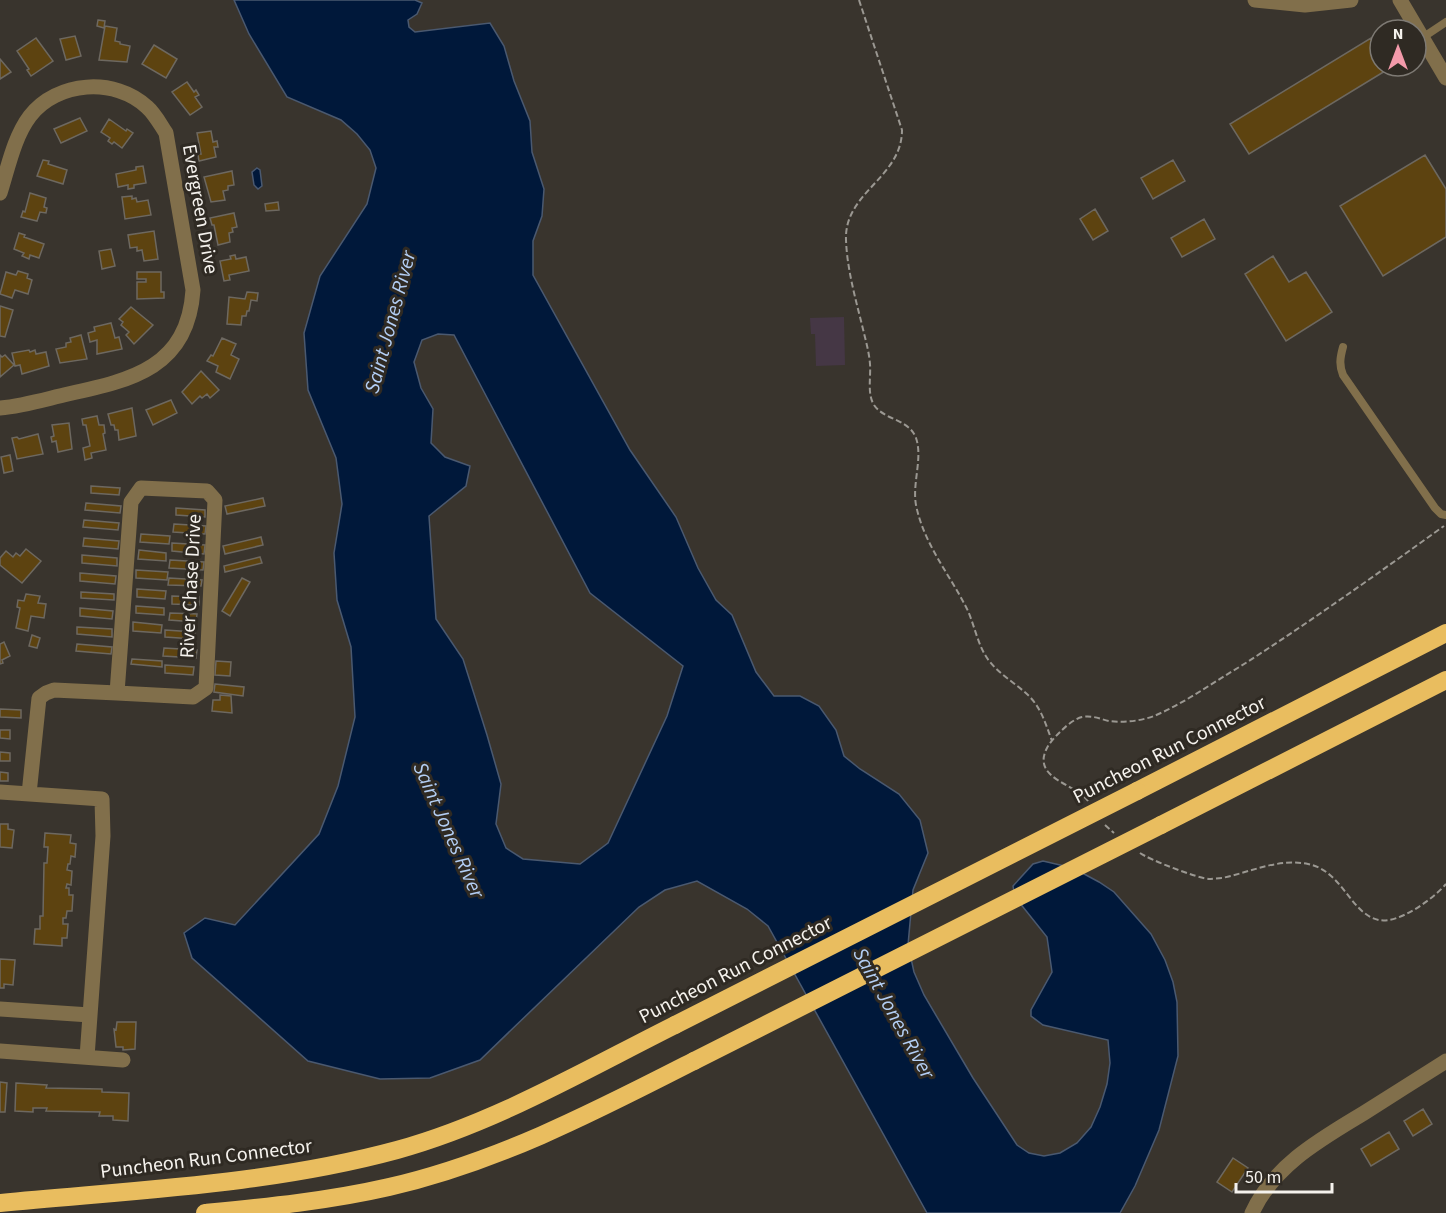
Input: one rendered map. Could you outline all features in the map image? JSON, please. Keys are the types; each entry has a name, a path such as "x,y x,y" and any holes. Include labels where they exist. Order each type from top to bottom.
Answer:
{"highway":[{"name":"Puncheon Run Connector","path":"0,1203 264,1177 330,1166 398,1150 432,1139 503,1111 1446,633"},
{"path":"204,1213 306,1203 390,1187 459,1167 528,1142 565,1126 1446,680"}],"street":[{"path":"1255,0 1305,5 1351,0"},
{"path":"1400,0 1410,18"},
{"path":"1428,48 1446,78"},
{"name":"Evergreen Drive","path":"0,193 21,129 42,102 57,94 92,86 112,89 129,95 146,106 166,133 193,290 192,308 180,340 168,355 151,368 108,385 0,408"},
{"name":"River Chase Drive","path":"29,794 39,698 46,693 54,690 193,698 206,688 214,500 207,491 141,488 131,502 117,693"},
{"path":"0,792 102,799 102,836 87,1057"},
{"path":"0,1009 90,1015"},
{"path":"0,1051 123,1060"},
{"path":"1252,1213 1256,1203 1275,1178 1316,1142 1446,1061"}],"lane":[{"path":"1428,34 1446,22"},
{"path":"1343,347 1340,357 1343,375 1435,508 1446,515"}],"path":[{"path":"859,0 902,130 902,140 894,161 855,206 847,225 846,238 853,285 870,363 871,398 881,412 909,428 915,436 918,460 914,489 916,507 938,560 966,609 984,653 999,672 1018,686 1036,704 1052,741"},
{"path":"1090,804 1084,795 1059,781 1046,768 1043,758 1052,741 1069,724 1081,717 1119,722 1136,721 1151,717 1189,699 1342,599 1446,524"},
{"path":"1102,820 1116,835"},
{"path":"1134,848 1143,855 1207,879 1223,878 1271,864 1307,864 1321,869 1336,879 1358,908 1379,920 1408,913 1426,902 1446,884"}],"shaded area":[{"path":"844,317 845,365 816,366 815,334 811,334 810,318"}],"water":[{"name":"Saint Jones River","path":"234,0 415,0 422,3 417,14 408,20 409,27 415,32 490,23 504,46 514,81 530,121 532,152 544,189 542,216 533,241 533,275 630,450 676,517 698,568 716,600 732,615 756,672 774,696 800,696 819,706 836,730 844,756 899,794 920,820 928,853 913,890 908,945 914,972 924,995 973,1078 1017,1145 1029,1153 1044,1156 1060,1153 1077,1143 1091,1127 1100,1107 1110,1063 1108,1040 1043,1025 1031,1016 1031,1010 1052,972 1047,937 1015,897 1013,886 1033,864 1043,861 1073,868 1114,892 1151,934 1165,960 1177,1002 1178,1056 1159,1130 1135,1186 1120,1213 927,1213 768,926 747,909 697,881 665,890 639,907 480,1060 430,1078 380,1079 308,1061 192,958 184,933 205,918 235,925 319,834 338,786 355,717 351,647 337,600 334,553 342,504 336,458 308,390 304,333 320,276 367,204 376,168 370,150 341,120 287,97 249,34","holes":["438,334 454,335 590,593 683,666 667,716 608,843 580,864 523,859 506,848 496,824 501,784 487,735 463,659 436,619 429,516 466,486 470,466 445,457 431,443 433,409 421,388 414,362 422,340"]},
{"path":"257,168 260,170 262,186 258,189 254,185 252,172"}],"building":[{"path":"98,20 105,21 104,28 97,26"},
{"path":"105,26 117,28 115,41 130,46 127,62 99,60"},
{"path":"75,36 81,56 66,60 60,39"},
{"path":"36,38 53,61 31,76 17,51"},
{"path":"1368,40 1368,78 1374,78 1249,154 1230,124"},
{"path":"154,45 177,59 166,78 142,64"},
{"path":"0,59 11,72 0,79"},
{"path":"187,82 199,95 195,97 202,107 190,115 172,92"},
{"path":"80,118 87,131 61,143 54,129"},
{"path":"109,119 133,133 122,148 108,141 110,138 101,132"},
{"path":"211,131 213,142 217,141 218,147 214,147 216,157 199,161 198,154 201,154 197,133"},
{"path":"1425,155 1446,189 1446,237 1383,276 1340,206"},
{"path":"43,160 67,170 63,184 37,176"},
{"path":"1173,160 1185,181 1153,199 1141,178"},
{"path":"143,166 146,183 134,185 134,188 128,189 128,185 118,187 116,174 136,170 136,167"},
{"path":"232,171 234,185 228,186 228,190 223,191 225,200 211,202 204,177"},
{"path":"30,193 46,198 44,207 47,208 46,213 40,212 37,221 21,217 23,211 25,212"},
{"path":"132,196 132,199 136,198 137,202 148,200 151,215 125,219 122,197"},
{"path":"278,202 279,210 266,211 265,204"},
{"path":"1095,209 1108,231 1093,240 1080,219"},
{"path":"234,213 237,227 232,228 233,232 229,233 230,242 218,245 214,225 210,218"},
{"path":"1204,219 1215,239 1182,257 1171,238"},
{"path":"154,231 158,259 144,261 142,250 137,251 137,247 130,248 128,235"},
{"path":"19,233 44,244 39,258 30,255 29,259 22,256 24,253 14,249"},
{"path":"111,249 115,266 102,269 99,251"},
{"path":"235,255 236,259 246,257 249,271 229,275 230,280 224,281 220,261 231,259 230,256"},
{"path":"1273,256 1289,282 1306,272 1332,312 1286,341 1245,274"},
{"path":"18,271 28,274 27,278 32,280 28,294 15,290 12,298 0,294 6,272 16,275"},
{"path":"137,272 161,272 161,292 164,292 164,298 137,299 137,282 146,282 146,279 137,279"},
{"path":"247,292 258,293 257,301 251,300 249,311 246,316 242,316 241,325 227,324 229,297 245,299"},
{"path":"0,306 13,310 5,337 0,336"},
{"path":"131,307 153,325 134,344 126,335 129,332 121,325 123,322 119,319"},
{"path":"111,323 115,338 119,337 122,349 97,354 97,340 90,342 88,333 95,331 94,327"},
{"path":"81,335 87,359 60,363 56,349 66,347 66,343 71,342 70,338"},
{"path":"222,338 236,344 231,355 239,359 230,379 216,372 218,366 207,361 211,355 213,356"},
{"path":"29,350 30,352 35,350 36,354 46,352 49,366 22,374 20,365 15,366 12,353"},
{"path":"0,355 2,357 5,355 14,365 0,377"},
{"path":"201,371 219,390 210,398 207,394 202,398 200,396 192,404 182,392"},
{"path":"171,400 177,413 153,425 146,410"},
{"path":"132,408 136,436 119,440 118,430 111,425 108,414"},
{"path":"97,416 99,425 104,425 106,450 91,453 92,458 85,460 83,448 90,446 86,425 83,425 82,419"},
{"path":"69,423 72,449 58,452 56,441 52,442 51,437 54,436 52,425"},
{"path":"38,434 43,454 17,459 12,438 19,439"},
{"path":"10,455 13,471 4,473 1,457"},
{"path":"91,486 120,488 119,495 91,493"},
{"path":"263,498 265,506 227,514 225,506"},
{"path":"86,503 121,506 120,513 85,510"},
{"path":"176,508 205,510 205,517 176,515"},
{"path":"84,520 119,523 118,530 83,527"},
{"path":"174,524 206,526 205,534 173,532"},
{"path":"141,534 170,536 169,544 140,542"},
{"path":"261,537 263,545 225,554 223,546"},
{"path":"84,538 119,541 118,549 83,546"},
{"path":"172,543 205,545 204,554 172,551"},
{"path":"26,549 41,561 22,583 0,565 0,558 6,551 13,557 16,553 20,556"},
{"path":"139,550 166,553 166,561 138,559"},
{"path":"82,555 117,558 117,566 82,563"},
{"path":"260,557 262,563 225,572 224,566"},
{"path":"170,560 204,562 203,570 169,568"},
{"path":"136,570 168,572 167,580 136,578"},
{"path":"80,573 116,576 115,584 80,581"},
{"path":"169,578 202,580 201,586 168,585"},
{"path":"242,578 250,582 230,616 222,611"},
{"path":"137,589 166,591 165,599 137,597"},
{"path":"81,592 114,594 114,600 81,598"},
{"path":"26,594 40,596 38,603 46,604 44,618 31,616 28,631 16,628 20,608 17,607 18,600 24,601"},
{"path":"172,596 199,597 199,605 172,604"},
{"path":"136,606 164,608 164,615 136,613"},
{"path":"80,608 113,611 112,619 80,616"},
{"path":"170,613 197,614 196,622 169,620"},
{"path":"133,622 162,625 161,633 133,631"},
{"path":"77,627 112,629 112,637 77,634"},
{"path":"165,630 195,632 194,639 165,637"},
{"path":"32,635 40,638 37,648 29,646"},
{"path":"4,642 10,656 2,660 3,663 0,664 0,644"},
{"path":"77,644 112,647 111,654 76,651"},
{"path":"164,648 197,650 196,658 163,656"},
{"path":"132,659 162,661 162,667 131,664"},
{"path":"216,661 231,662 230,676 215,675"},
{"path":"165,665 194,667 193,675 165,673"},
{"path":"215,684 244,687 243,696 214,692"},
{"path":"220,695 231,696 232,713 212,711 213,700 220,700"},
{"path":"0,709 21,710 21,718 0,717"},
{"path":"0,730 10,730 10,739 0,738"},
{"path":"0,752 10,753 10,761 0,761"},
{"path":"0,772 8,773 8,781 0,781"},
{"path":"0,824 8,824 8,829 14,830 12,848 0,847"},
{"path":"45,833 71,835 70,843 76,844 75,857 71,856 67,870 72,871 71,885 67,884 66,888 69,888 69,895 73,895 72,911 67,911 66,918 63,918 63,924 68,924 67,938 62,938 62,946 34,944 35,929 40,929 40,916 43,916 44,863 47,863 48,847 44,847"},
{"path":"0,959 15,960 13,985 4,984 4,988 0,988"},
{"path":"117,1022 136,1022 135,1049 123,1050 123,1047 116,1047 114,1029 116,1030"},
{"path":"0,1082 7,1083 5,1112 0,1112"},
{"path":"16,1083 47,1085 46,1088 102,1089 102,1092 129,1093 128,1121 113,1120 113,1116 99,1116 100,1112 46,1111 47,1108 33,1108 33,1112 15,1111"},
{"path":"1423,1109 1432,1124 1413,1136 1404,1121"},
{"path":"1389,1132 1399,1149 1371,1166 1361,1149"},
{"path":"1233,1158 1248,1168 1232,1192 1217,1182"}]}
